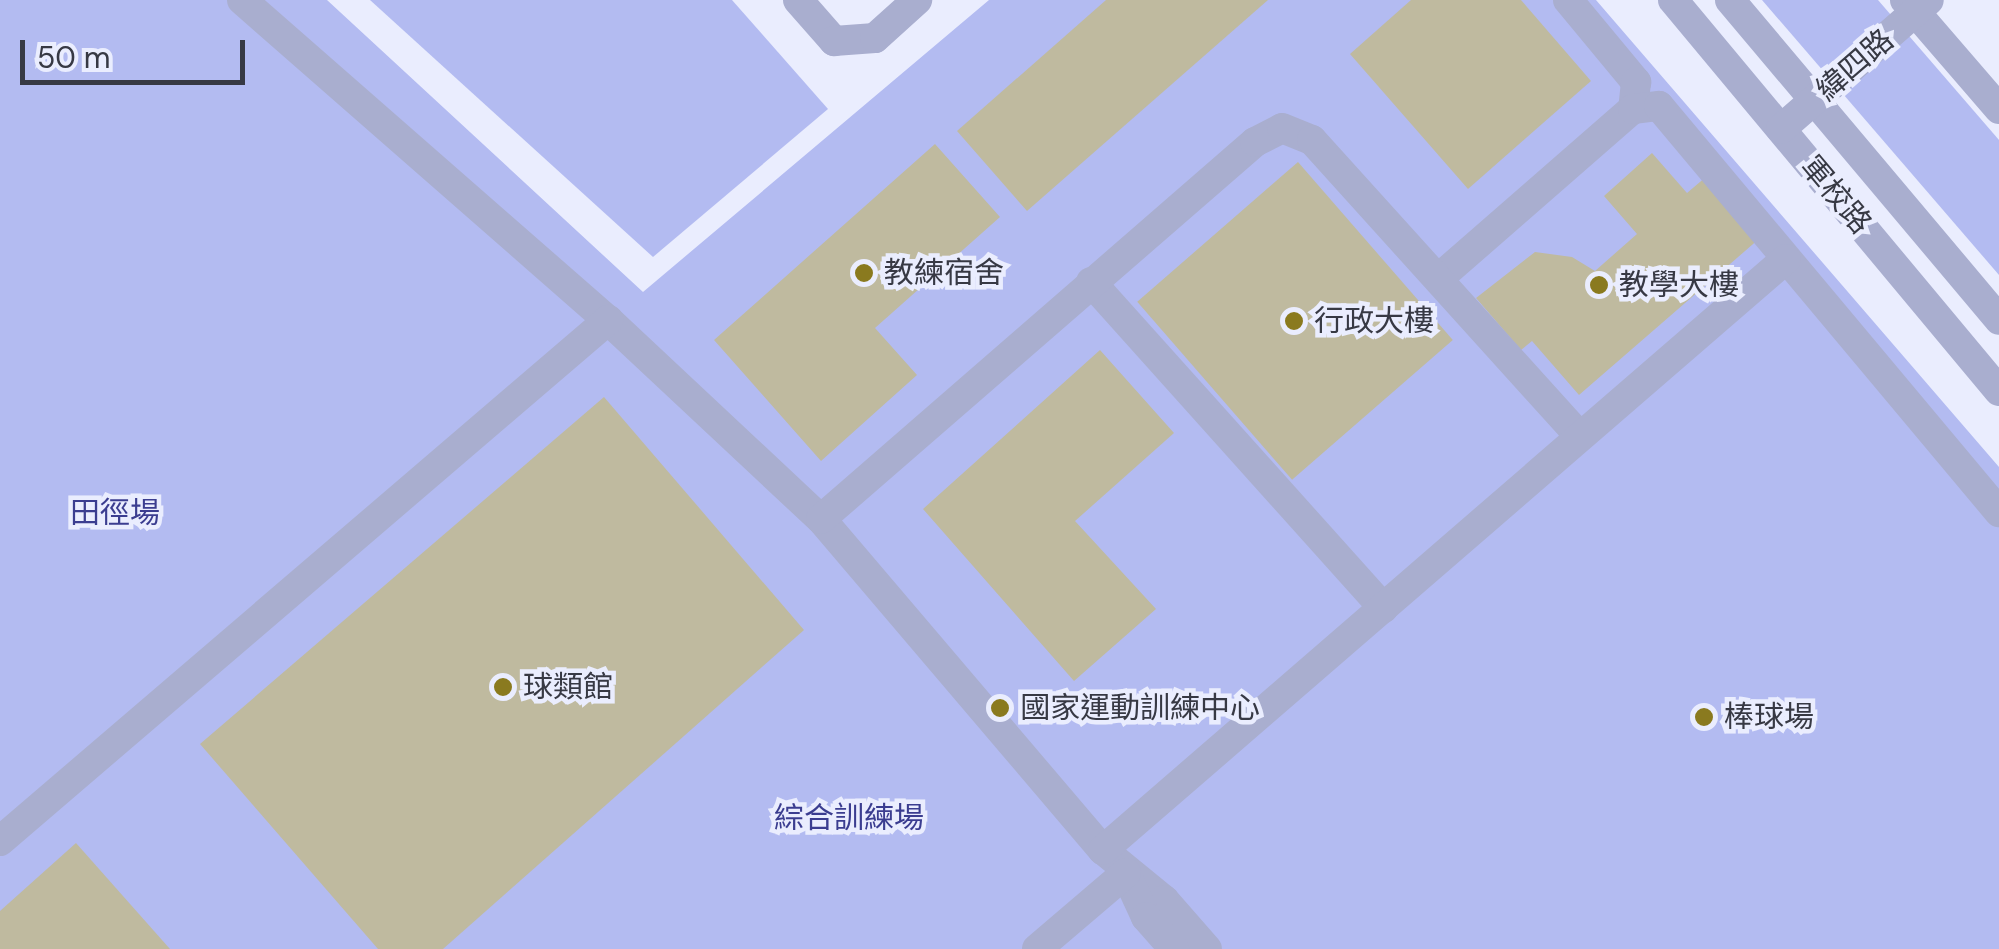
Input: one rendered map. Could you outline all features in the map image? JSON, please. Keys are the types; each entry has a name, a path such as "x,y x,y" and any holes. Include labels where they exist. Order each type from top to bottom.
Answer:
{"street":[{"path":"242,0 608,320 821,519 1103,850 1126,874 1164,900 1208,949"},
{"path":"798,0 834,40 875,38 917,0"},
{"path":"1568,0 1636,82 1633,110"},
{"name":"軍校路","path":"1673,0 1999,390"},
{"name":"軍校路","path":"1730,0 1999,320"},
{"path":"1916,4 1999,109"},
{"name":"緯四路","path":"1781,130 1916,4"},
{"path":"1439,278 1633,110 1650,104 1666,112 1999,512"},
{"path":"821,519 1255,142 1290,128 1312,140 1579,435"},
{"path":"1103,850 1786,259"},
{"path":"1091,282 1383,608"},
{"path":"0,841 608,320"},
{"path":"1037,949 1126,874"},
{"path":"1126,874 1146,917 1174,949"}],"green space":[{"name":"國家運動訓練中心","path":"0,0 327,0 643,292 989,0 1596,0 1999,467 1999,949 0,949"},
{"path":"370,0 732,0 828,109 653,257"},
{"path":"1762,0 1878,0 1999,140 1999,275"}],"building":[{"path":"1106,0 1268,0 1027,211 957,131"},
{"path":"1411,0 1521,0 1591,81 1468,189 1350,54"},
{"name":"教練宿舍","path":"935,144 1000,217 875,328 917,375 821,461 714,340"},
{"name":"教學大樓","path":"1652,153 1687,193 1707,176 1760,238 1579,395 1532,341 1521,350 1476,298 1535,252 1572,257 1595,271 1637,234 1604,196"},
{"name":"行政大樓","path":"1298,162 1453,340 1292,480 1137,302"},
{"path":"1100,350 1174,433 1075,521 1156,609 1074,681 923,509"},
{"name":"球類館","path":"604,397 804,630 443,949 378,949 200,744"},
{"path":"76,843 170,949 0,949 0,911"}],"place":[{"name":"教練宿舍","path":"864,273"},
{"name":"教學大樓","path":"1599,285"},
{"name":"行政大樓","path":"1294,321"},
{"name":"球類館","path":"503,687"},
{"name":"國家運動訓練中心","path":"1000,708"},
{"name":"棒球場","path":"1704,717"}],"park label":[{"name":"田徑場","path":"115,513"},
{"name":"綜合訓練場","path":"849,818"}]}
